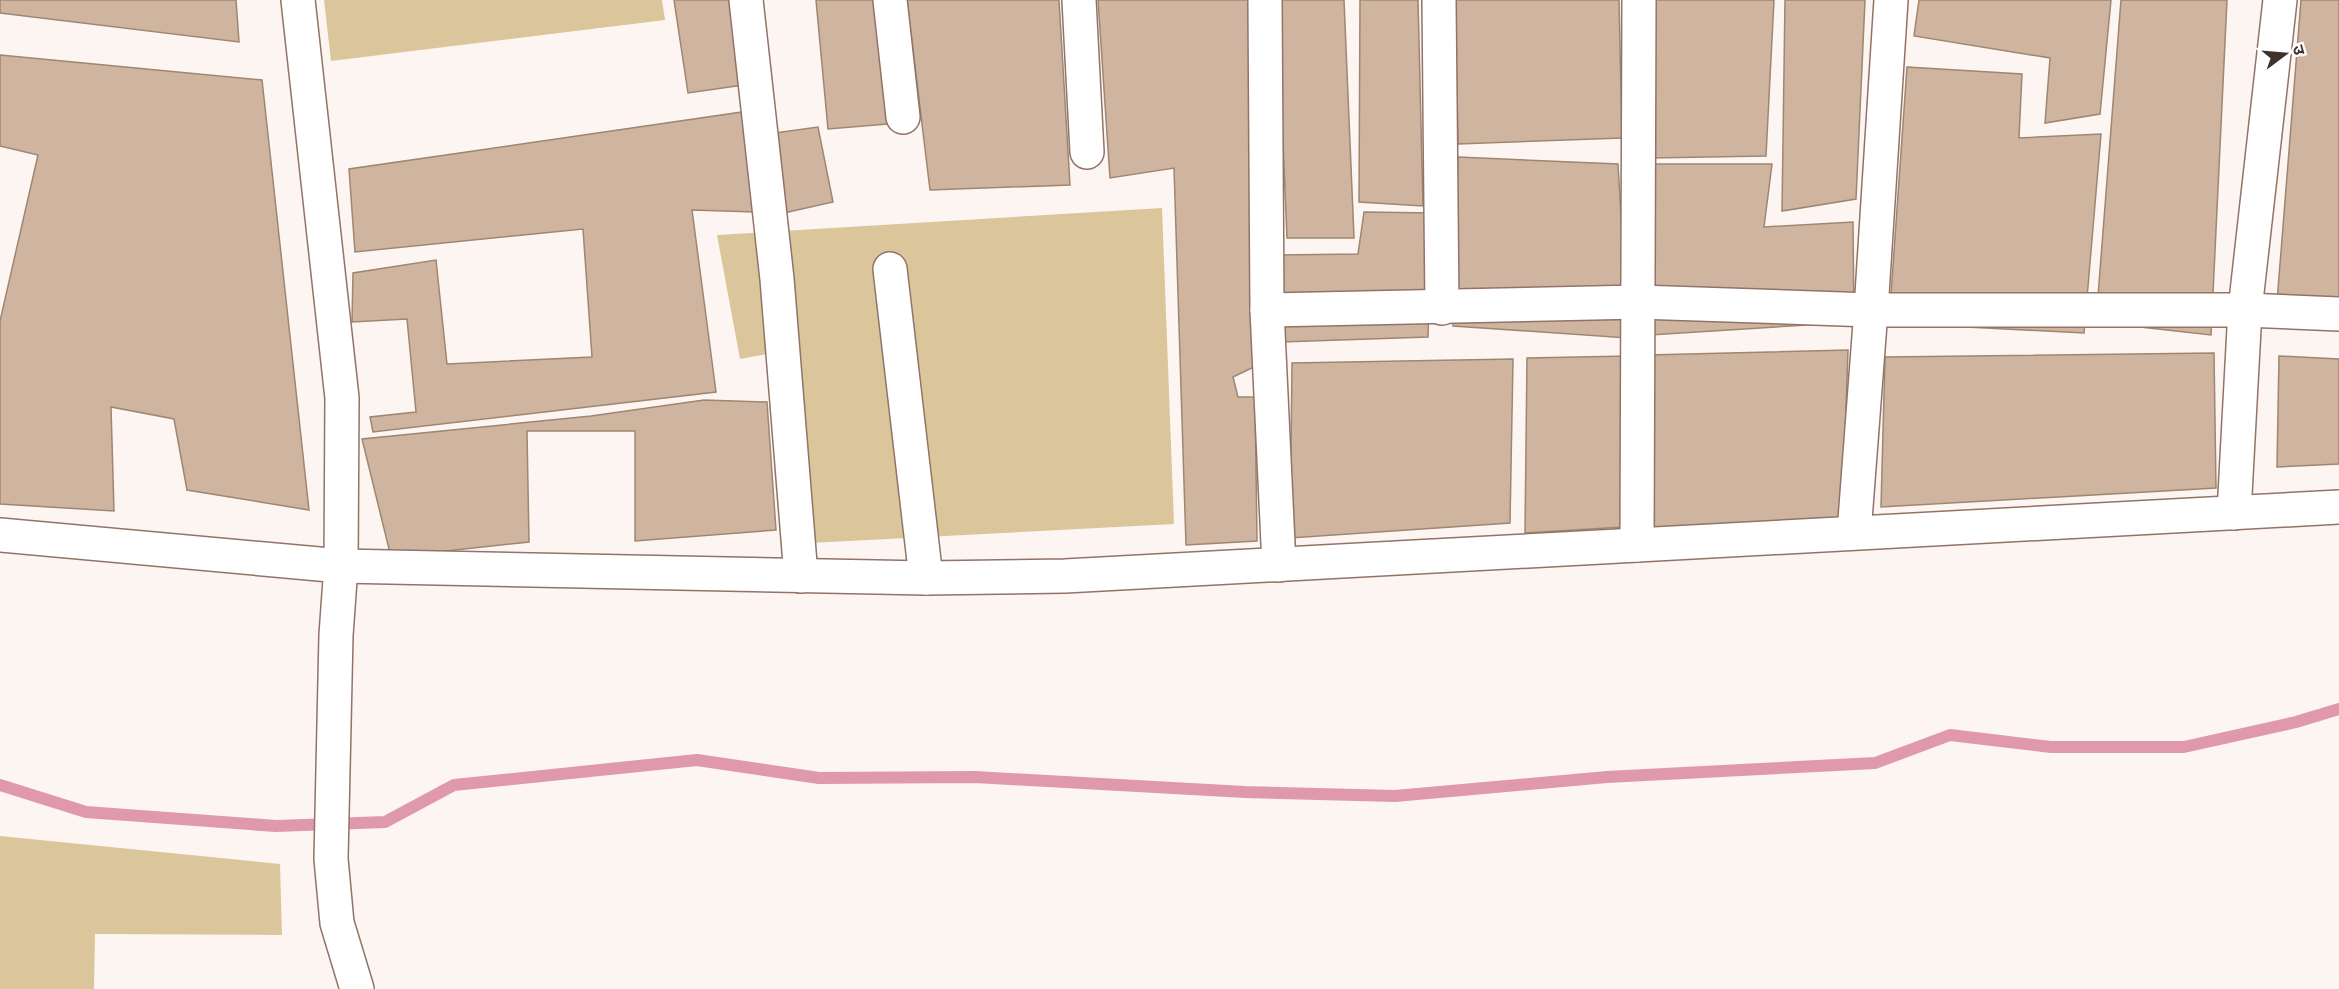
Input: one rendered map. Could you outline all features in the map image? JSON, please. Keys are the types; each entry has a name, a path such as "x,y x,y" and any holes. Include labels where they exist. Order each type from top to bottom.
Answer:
{"street":[{"path":"298,0 342,398 341,566 336,635 331,859 337,923 357,989"},
{"path":"746,0 777,279 801,576"},
{"path":"890,0 903,117"},
{"path":"1079,0 1087,152"},
{"path":"1265,0 1267,310 1279,565"},
{"path":"1439,0 1442,308"},
{"path":"1637,545 1639,0"},
{"path":"1854,533 1891,0"},
{"path":"2234,513 2245,310 2280,0"},
{"path":"890,269 926,578"},
{"path":"1267,310 1639,303 1871,310 2245,310 2339,314"},
{"path":"0,535 341,566 926,578 1065,576 2339,507"}],"shaded area":[{"path":"324,0 662,0 665,20 331,61"},
{"path":"1162,208 1174,524 810,543 788,350 740,359 717,235"},
{"path":"0,836 280,864 282,935 95,934 94,989 0,989"}],"building":[{"path":"0,0 236,0 239,42 0,13"},
{"path":"674,0 738,0 743,85 688,93"},
{"path":"816,0 875,0 887,124 828,129"},
{"path":"907,0 1059,0 1070,185 930,190"},
{"path":"1098,0 1249,0 1258,365 1233,377 1238,397 1255,397 1257,541 1186,545 1174,168 1110,178"},
{"path":"1277,0 1344,0 1354,238 1287,238"},
{"path":"1360,0 1418,0 1423,206 1359,202"},
{"path":"1455,0 1619,0 1622,138 1458,144"},
{"path":"1645,0 1774,0 1766,156 1650,158"},
{"path":"1785,0 1865,0 1856,199 1782,211"},
{"path":"1919,0 2111,0 2100,114 2045,123 2050,58 1914,36"},
{"path":"2121,0 2227,0 2211,335 2096,322"},
{"path":"2301,0 2339,0 2339,328 2275,327"},
{"path":"0,55 262,80 309,510 187,490 174,419 111,407 114,511 0,504 0,321 38,155 0,146"},
{"path":"1907,67 2022,74 2019,138 2101,134 2084,333 1889,323"},
{"path":"756,110 752,136 818,127 833,202 784,213 692,210 716,392 373,432 370,417 416,412 407,319 352,322 353,273 436,260 447,364 592,357 583,229 355,252 349,169"},
{"path":"1458,157 1618,164 1628,338 1453,326"},
{"path":"1652,164 1772,164 1764,227 1853,222 1854,322 1650,335"},
{"path":"1364,212 1432,213 1428,337 1281,342 1279,255 1358,254"},
{"path":"1848,350 1842,526 1647,530 1648,355"},
{"path":"2214,353 2216,488 1881,507 1885,357"},
{"path":"1628,356 1623,527 1525,533 1527,358"},
{"path":"2279,356 2339,359 2339,464 2277,467"},
{"path":"1513,359 1510,523 1290,538 1292,363"},
{"path":"704,400 767,402 776,530 635,541 635,431 527,431 529,542 391,557 362,439 591,416"}],"waterway":[{"path":"0,785 86,812 276,826 385,822 454,785 697,760 819,778 975,777 1245,792 1395,796 1607,777 1875,763 1950,735 2051,747 2184,747 2296,722 2339,709"}]}
